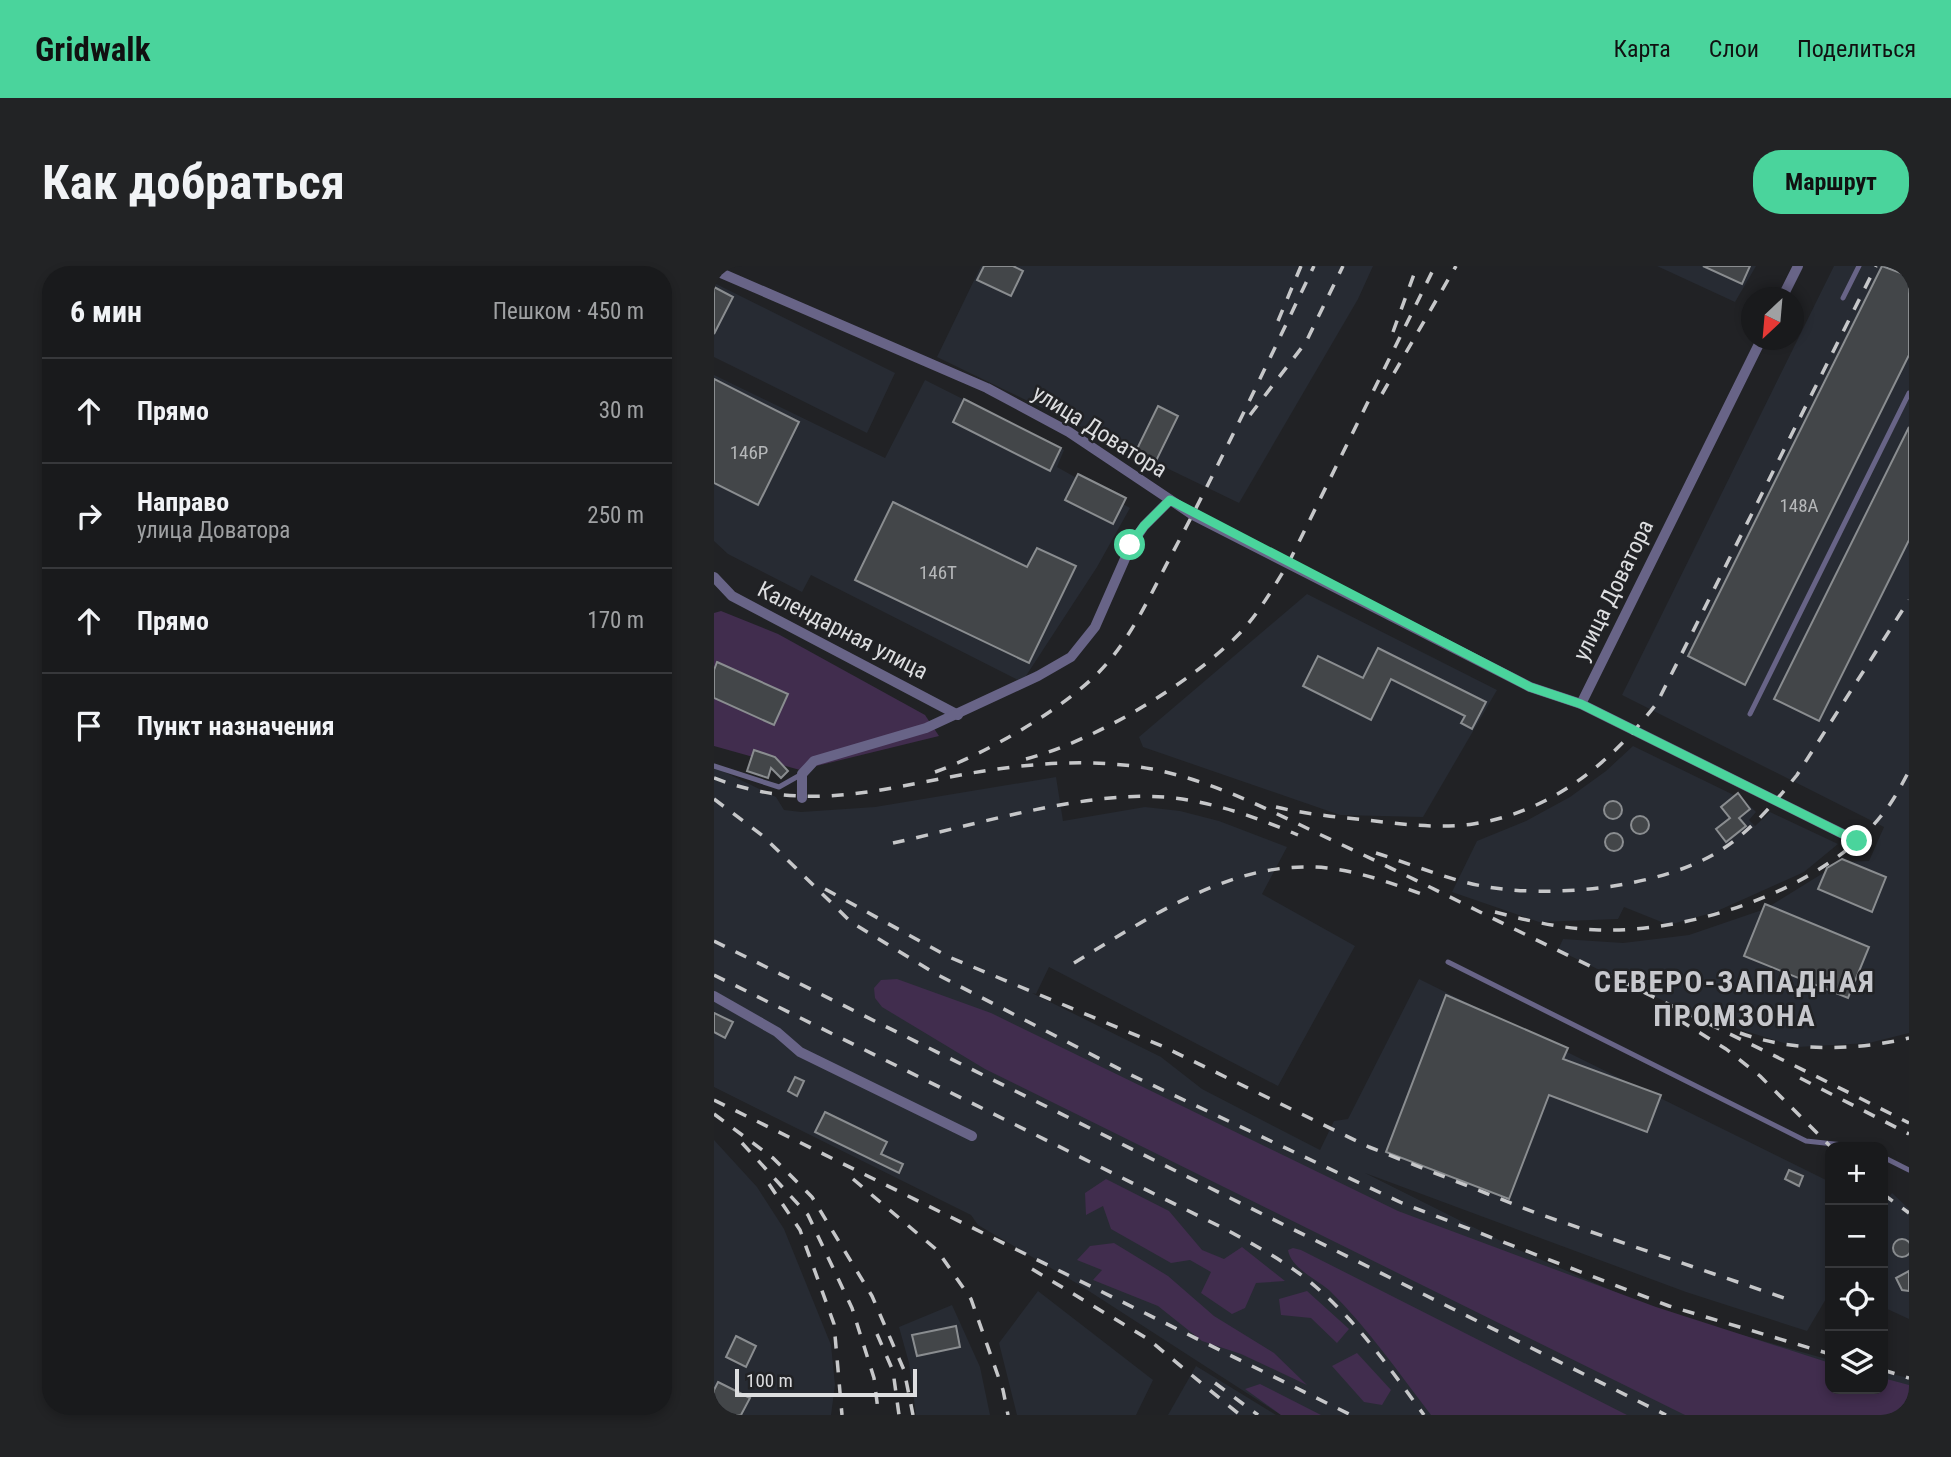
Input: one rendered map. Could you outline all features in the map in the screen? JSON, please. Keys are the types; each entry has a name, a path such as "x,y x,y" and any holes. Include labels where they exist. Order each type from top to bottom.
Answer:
{"street":[{"path":"1788,287 1798,266"},
{"name":"улица Доватора","path":"714,270 987,388 1069,432 1170,500 1530,687 1581,704 1756,350"},
{"path":"802,798 802,774 823,757 883,742 958,715 1071,657 1095,628 1130,545 1144,526 1170,500"},
{"name":"Календарная улица","path":"714,577 732,596 958,715"},
{"path":"1581,704 1857,841"},
{"path":"714,996 777,1032 800,1052 972,1136"}],"lane":[{"path":"1843,298 1859,266"},
{"path":"1750,714 1909,393"},
{"path":"714,766 779,787 802,774"},
{"path":"1448,962 1806,1142 1825,1144"},
{"path":"1888,1160 1909,1170"}],"shaded area":[{"path":"981,266 1373,266 1358,299 1239,503 937,357"},
{"path":"1657,266 1756,266 1744,287 1741,287 1735,302"},
{"path":"1834,266 1909,266 1909,1033 1869,1043 1797,1047 1693,1015 1558,950 1563,939 1623,943 1689,935 1765,909 1841,862 1869,861 1884,827 1622,695 1792,350 1804,350 1804,327"},
{"path":"714,283 895,373 867,433 714,357"},
{"path":"714,375 885,458 925,380 1064,450 1057,467 1130,508 1097,567 1022,682 811,575 802,592 728,554 714,541"},
{"path":"1307,594 1497,690 1423,817 1340,815 1143,747 1139,737"},
{"path":"721,611 778,634 925,715 939,736 800,770 714,746 714,613"},
{"path":"1633,746 1744,800 1756,812 1749,820 1755,826 1770,812 1838,844 1804,872 1715,912 1669,925 1624,907 1618,919 1539,922 1452,892 1477,841 1526,821 1570,797 1606,771"},
{"path":"714,767 776,797 784,810 801,812 875,807 1056,777 1063,821 1145,807 1180,811 1219,821 1287,847 1262,894 1355,946 1278,1086 1049,967 1036,994 1032,993 1161,1057 1202,1089 1320,1150 1334,1121 1348,1119 1419,979 1825,1180 1825,1300 1807,1331 1686,1292 1365,1173 1519,1250 1661,1312 1825,1359 1825,1394 1888,1394 1888,1373 1909,1378 1909,1415 1281,1415 1078,1284 978,1225 971,1215 714,1087"},
{"path":"897,979 991,1013 1398,1211 1656,1307 1825,1361 1825,1394 1888,1394 1888,1379 1909,1385 1909,1415 1685,1415 985,1069 882,1007 875,998 874,988 881,980"},
{"path":"714,1140 757,1187 784,1229 831,1345 835,1385 831,1415 714,1415"},
{"path":"1106,1179 1169,1211 1202,1250 1224,1259 1242,1247 1285,1281 1256,1283 1245,1308 1232,1314 1201,1293 1211,1272 1190,1260 1171,1263 1111,1229 1103,1206 1086,1215 1085,1193"},
{"path":"1892,1193 1909,1209 1909,1319 1888,1309 1888,1199"},
{"path":"1114,1243 1168,1276 1214,1316 1274,1353 1307,1385 1241,1354 1202,1341 1158,1306 1093,1280 1102,1270 1077,1260 1090,1246"},
{"path":"1293,1248 1627,1415 1431,1415 1357,1320 1329,1290 1294,1262 1288,1250"},
{"path":"1038,1291 1153,1380 1136,1415 1017,1415 999,1343"},
{"path":"1307,1291 1349,1329 1337,1343 1311,1318 1281,1315 1279,1299"},
{"path":"952,1305 980,1367 990,1415 916,1415 909,1363 899,1327"},
{"path":"1357,1353 1391,1390 1382,1405 1364,1402 1332,1366"},
{"path":"1196,1366 1276,1415 1168,1415"},
{"path":"1260,1384 1321,1415 1281,1415 1245,1389"}],"building":[{"path":"984,266 1013,266 1023,271 1011,296 977,280"},
{"path":"1703,266 1750,266 1742,284"},
{"path":"1882,266 1909,276 1909,355 1745,685 1688,656"},
{"path":"714,287 733,297 714,334"},
{"path":"714,379 799,422 758,505 714,483"},
{"path":"964,399 1061,448 1050,471 953,422"},
{"path":"1158,406 1178,416 1155,463 1135,453"},
{"path":"1909,427 1909,540 1819,721 1774,699"},
{"path":"1078,474 1126,498 1113,524 1065,500"},
{"path":"893,502 1027,567 1037,548 1076,566 1029,663 855,580"},
{"path":"1378,648 1486,702 1472,729 1461,723 1465,716 1391,679 1371,720 1303,686 1318,656 1363,678"},
{"path":"717,662 788,694 774,725 714,698 714,670"},
{"path":"754,750 775,757 788,771 781,778 771,768 768,778 747,771"},
{"path":"1738,793 1750,809 1739,818 1746,826 1726,842 1716,829 1730,818 1721,807"},
{"path":"1609,801 1617,801 1622,810 1620,817 1609,819 1604,814 1604,806"},
{"path":"1640,816 1648,821 1649,825 1644,833 1640,834 1632,829 1631,825 1636,817"},
{"path":"1610,833 1618,833 1623,842 1621,849 1610,851 1605,846 1605,838"},
{"path":"1842,859 1886,877 1872,912 1818,889 1827,868"},
{"path":"1765,904 1869,947 1848,998 1744,956"},
{"path":"1446,995 1568,1048 1563,1059 1661,1095 1647,1132 1549,1095 1509,1199 1386,1152"},
{"path":"714,1013 733,1022 725,1038 714,1032"},
{"path":"795,1077 804,1081 797,1096 788,1091"},
{"path":"825,1112 887,1142 881,1154 903,1164 899,1173 815,1132"},
{"path":"1789,1170 1803,1176 1799,1186 1785,1179"},
{"path":"1902,1239 1908,1242 1911,1248 1908,1254 1902,1257 1896,1254 1893,1248 1896,1242"},
{"path":"1909,1271 1909,1291 1902,1290 1896,1278"},
{"path":"956,1326 960,1347 917,1356 912,1335"},
{"path":"736,1336 756,1346 746,1367 726,1357"},
{"path":"718,1382 750,1398 741,1415 714,1415 714,1390"}],"railway":[{"path":"1278,321 1301,266"},
{"path":"935,772 999,743 1064,702 1098,673 1121,646 1210,481 1314,266"},
{"path":"1250,415 1306,342 1343,266"},
{"path":"1393,332 1417,266"},
{"path":"1026,759 1081,739 1139,709 1194,673 1246,626 1288,564 1435,266"},
{"path":"1382,394 1456,266"},
{"path":"1276,807 1298,812 1406,824 1473,824 1528,809 1553,797 1599,765 1657,703 1876,266"},
{"path":"1376,853 1469,883 1510,890 1540,891 1638,882 1697,863 1742,834 1771,806 1797,775 1909,600"},
{"path":"714,778 747,789 810,796 871,792 989,770 1059,763 1129,766 1174,774 1238,796 1279,815 1909,1123"},
{"path":"1495,912 1572,928 1635,929 1674,924 1752,902 1825,865 1856,842 1885,811 1909,771"},
{"path":"893,843 1065,804 1133,797 1165,797 1216,806 1298,835"},
{"path":"714,799 763,836 851,922 936,974 1131,1075 1402,1203 1669,1306 1825,1353"},
{"path":"1074,963 1194,895 1259,872 1293,867 1327,868 1379,880 1430,897"},
{"path":"825,889 949,957 1162,1046 1369,1147 1536,1213 1793,1301"},
{"path":"714,941 1666,1415"},
{"path":"714,975 1225,1229 1272,1255 1306,1278 1332,1301 1374,1348 1424,1415"},
{"path":"1679,1020 1726,1049 1760,1076 1826,1142"},
{"path":"1740,1033 1781,1044 1824,1048 1909,1038"},
{"path":"1800,1078 1909,1134"},
{"path":"714,1100 1351,1415"},
{"path":"714,1114 773,1158 812,1197 872,1296 904,1370 913,1415"},
{"path":"742,1143 808,1215 852,1308 874,1378 878,1410"},
{"path":"853,1179 937,1250 971,1299 1003,1390 1008,1415"},
{"path":"769,1184 800,1230 834,1324 842,1415"},
{"path":"1888,1198 1909,1213"},
{"path":"1032,1269 1148,1339 1240,1415"},
{"path":"877,1334 893,1371 899,1415"},
{"path":"1888,1372 1909,1378"},
{"path":"1215,1383 1258,1415"}],"district":[{"name":"СЕВЕРО-ЗАПАДНАЯ ПРОМЗОНА","path":"1735,999"}],"route":[{"path":"1130,545 1144,526 1170,500 1193,515 1530,687 1581,704 1857,841"}]}
